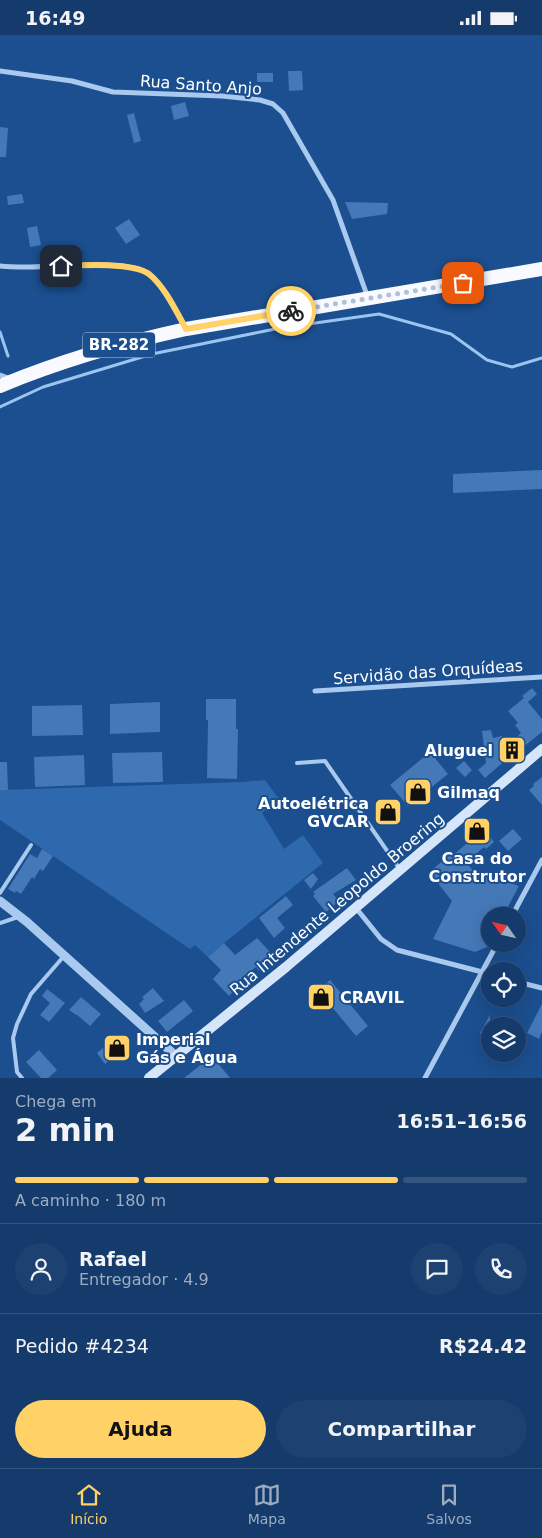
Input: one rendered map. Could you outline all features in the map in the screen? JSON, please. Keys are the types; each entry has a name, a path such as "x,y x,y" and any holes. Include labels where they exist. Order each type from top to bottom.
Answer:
{"highway":[{"name":"BR-282","path":"0,385 7,378 144,338 186,329 542,269"}],"main road":[{"name":"Rua Intendente Leopoldo Broering","path":"149,1078 222,1020 356,908 542,749"}],"street":[{"name":"Rua Santo Anjo","path":"0,71 72,81 113,92 222,96 267,101 273,104 283,113 333,200 368,299"},
{"path":"0,266 104,265 142,270 149,275 165,294 186,329"},
{"name":"Servidão das Orquídeas","path":"315,691 542,677"},
{"path":"517,907 542,860"},
{"path":"0,901 64,955 176,1056"},
{"path":"356,908 381,939 397,950 481,972"},
{"path":"425,1078 481,974"},
{"path":"526,984 542,988"}],"lane":[{"path":"297,763 325,761 400,870"},
{"path":"0,893 31,845"},
{"path":"0,923 20,917"},
{"path":"22,1078 17,1072 13,1038 17,1024 31,994 64,955"}],"shaded area":[{"path":"265,780 279,799 262,813 284,849 303,835 323,863 208,957 195,945 190,949 0,820 0,790"}],"building":[{"path":"288,71 302,71 303,90 289,91"},
{"path":"257,73 273,73 273,82 257,82"},
{"path":"185,102 189,116 174,120 171,106"},
{"path":"134,113 141,141 134,143 127,115"},
{"path":"0,127 8,128 6,157 0,157"},
{"path":"22,194 24,203 8,205 7,196"},
{"path":"345,202 388,203 387,214 352,219"},
{"path":"129,219 140,235 126,244 115,228"},
{"path":"37,226 41,245 30,247 27,228"},
{"path":"542,470 542,489 453,493 453,474"},
{"path":"532,688 537,694 528,702 542,719 542,732 521,749 522,751 510,761 508,758 485,778 478,770 486,763 482,731 491,730 493,738 502,736 504,748 521,733 515,725 518,723 508,711 524,698 522,696"},
{"path":"206,699 236,699 236,729 238,729 237,779 207,778 208,720 206,720"},
{"path":"160,702 160,732 110,734 110,704"},
{"path":"82,705 83,735 32,736 32,706"},
{"path":"162,752 163,782 113,783 112,753"},
{"path":"430,752 448,774 408,806 390,785"},
{"path":"84,755 85,785 35,787 34,757"},
{"path":"464,761 472,770 465,777 456,768"},
{"path":"0,762 7,762 8,790 0,790"},
{"path":"542,777 542,805 529,790"},
{"path":"484,829 494,842 486,849 484,847 466,862 481,880 487,875 519,886 508,907 481,907 481,950 475,952 433,939 452,901 429,872 450,855 452,856"},
{"path":"513,829 522,839 508,851 499,841"},
{"path":"42,849 53,856 43,871 40,869 34,879 32,877 21,894 8,889 30,854 37,858"},
{"path":"347,868 356,880 333,894 339,901 326,912 313,896 315,894 313,892"},
{"path":"313,873 318,879 311,889 304,880"},
{"path":"286,896 293,905 277,918 285,928 274,938 259,918"},
{"path":"257,938 273,955 263,963 265,966 259,971 256,967 234,984 237,988 229,996 213,979 221,970 208,957 224,943 235,955"},
{"path":"330,980 368,1026 356,1036 318,990"},
{"path":"153,988 164,1001 145,1013 139,1004 144,999 142,997"},
{"path":"47,989 65,1003 49,1022 40,1015 50,1003 42,996"},
{"path":"81,997 101,1014 90,1026 69,1010"},
{"path":"184,1000 193,1011 167,1032 158,1021"},
{"path":"542,1004 542,1032 539,1039 527,1033"},
{"path":"104,1047 113,1057 105,1064 97,1053"},
{"path":"39,1050 57,1070 48,1078 41,1078 26,1062"},
{"path":"212,1056 230,1078 184,1078"}],"waterway":[{"path":"0,407 43,387 152,354 280,328 379,314 451,334 487,360 512,367 542,358"},
{"path":"0,332 8,356"}],"way so far":[{"path":"291,311 463,283"}],"place":[{"name":"Aluguel","path":"512,750"},
{"name":"Gilmaq","path":"418,792"},
{"name":"Autoelétrica GVCAR","path":"388,812"},
{"name":"Casa do Construtor","path":"477,831"},
{"name":"CRAVIL","path":"321,997"},
{"name":"Imperial Gás e Água","path":"117,1048"}],"route":[{"path":"61,266 104,265 142,270 156,282 165,294 186,329 291,311"}]}
